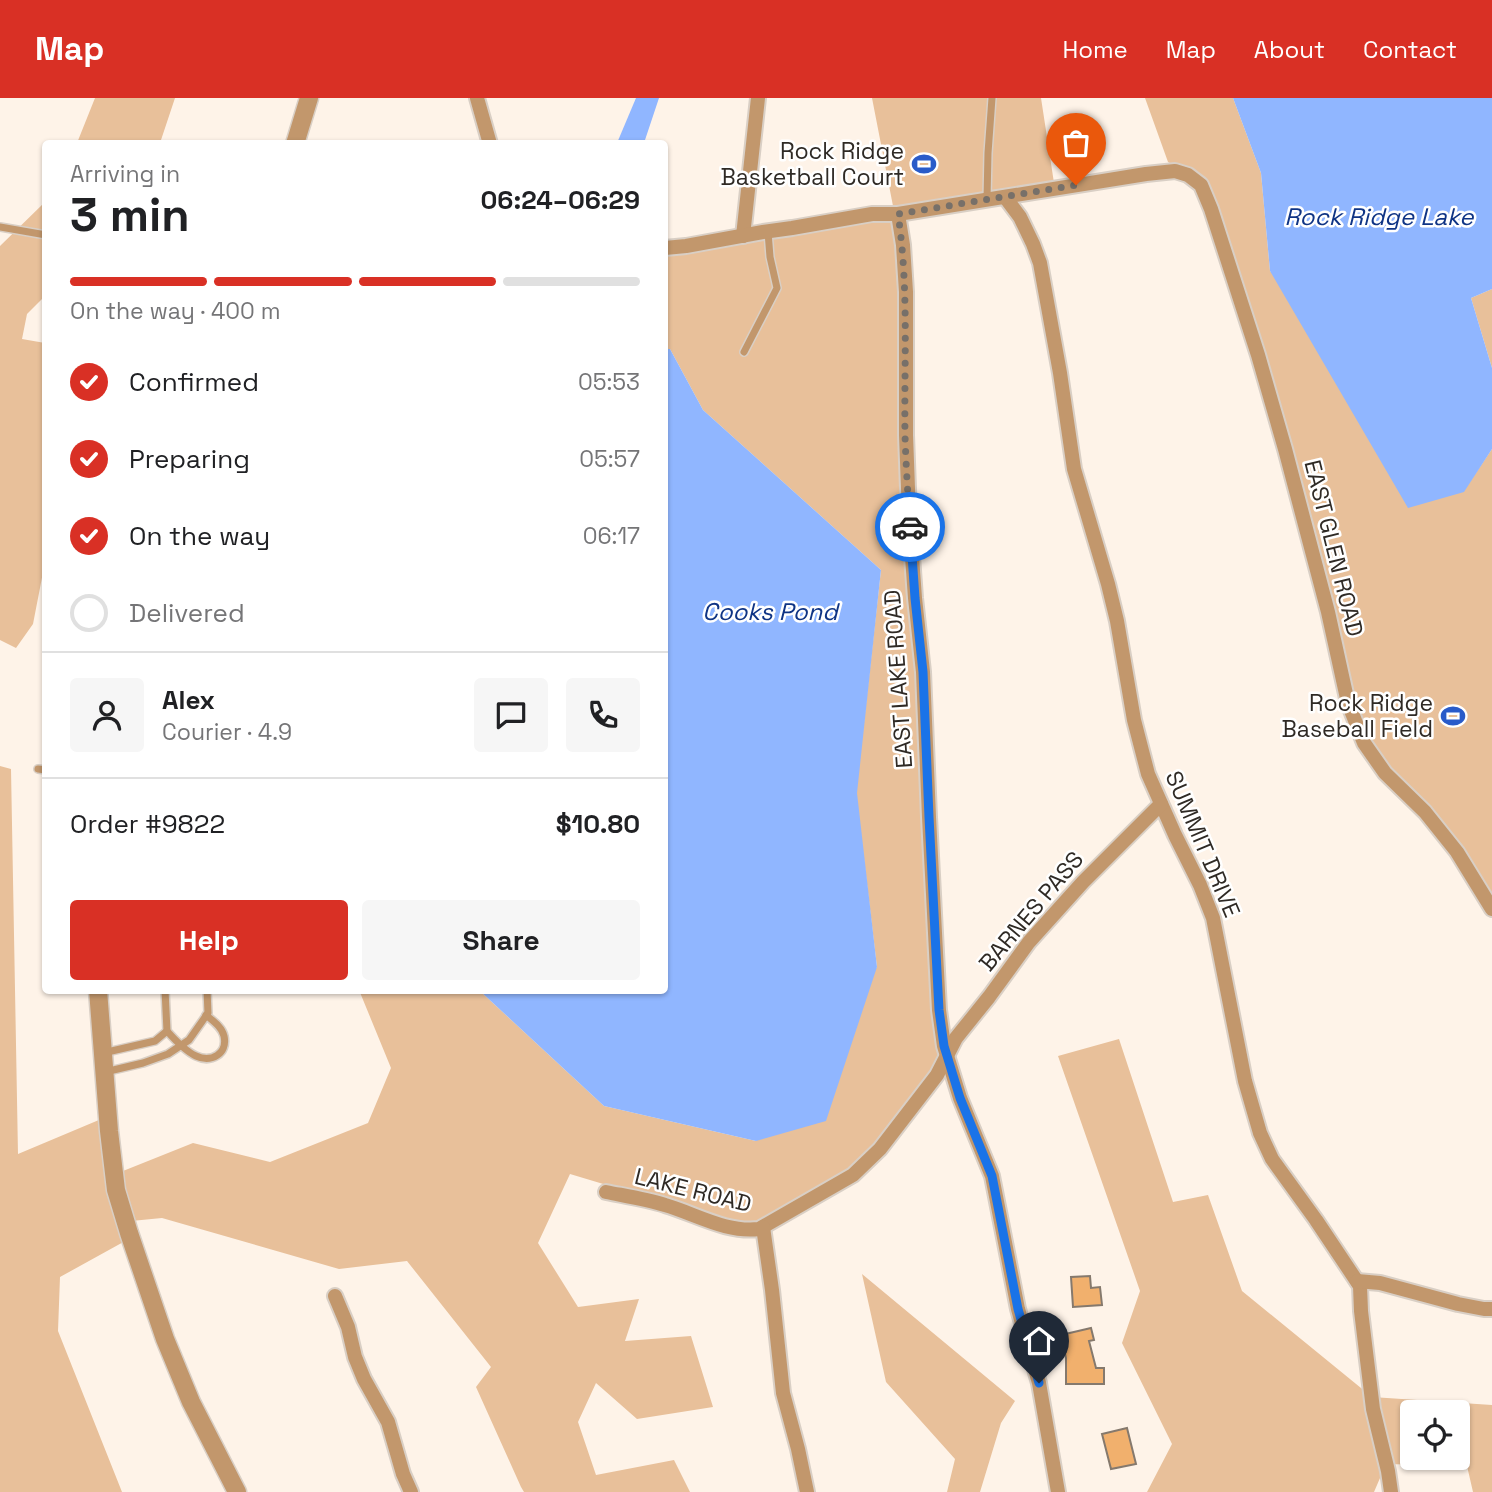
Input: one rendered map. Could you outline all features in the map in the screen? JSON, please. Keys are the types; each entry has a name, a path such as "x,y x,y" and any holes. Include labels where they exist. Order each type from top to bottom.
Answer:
{"street":[{"path":"296,140 310,98"},
{"path":"477,98 489,140"},
{"path":"743,236 758,98"},
{"name":"EAST GLEN ROAD","path":"1005,197 1175,171 1188,175 1201,185 1250,329 1285,449 1328,612 1348,702 1363,743 1385,773 1425,812 1457,852 1492,909"},
{"path":"668,248 872,214 898,214 1005,197"},
{"name":"SUMMIT DRIVE","path":"1005,197 1020,217 1040,263 1074,469 1117,621 1134,720 1148,774 1213,918 1245,1082 1260,1133 1272,1159 1360,1286 1373,1409 1391,1492"},
{"name":"EAST LAKE ROAD","path":"898,214 906,292 905,435 909,515 923,672 939,1010 947,1056 960,1098 992,1176 1018,1309 1039,1383 1058,1492"},
{"name":"BARNES PASS","path":"947,1056 956,1038 1029,942 1083,882 1161,804"},
{"path":"99,994 108,1130 116,1190 164,1339 191,1402 237,1492"},
{"name":"LAKE ROAD","path":"606,1192 664,1205 728,1227 759,1229 853,1175 880,1149 904,1119 937,1075 947,1056"},
{"path":"763,1227 774,1301 783,1394 807,1492"},
{"path":"1357,1281 1380,1283 1458,1304 1492,1309"},
{"path":"335,1296 364,1379 388,1422 411,1492"}],"lane":[{"path":"988,200 992,98"},
{"path":"0,228 42,234"},
{"path":"744,352 777,288 768,231"},
{"path":"165,994 167,1031 194,1055 206,1059 218,1055 224,1046 224,1035 219,1026 206,1015"},
{"path":"104,1072 168,1054 189,1040 208,1013 207,994"},
{"path":"103,1053 155,1041 167,1031"}],"shaded area":[{"path":"95,98 175,98 161,140 78,140"},
{"path":"872,98 1041,98 1054,183 894,208 908,560 941,1064 861,1172 753,1229 570,1174 538,1243 578,1307 639,1299 625,1341 691,1336 713,1407 637,1419 596,1383 578,1422 596,1475 674,1460 690,1492 524,1492 476,1387 491,1367 407,1261 339,1269 162,1218 121,1222 127,1240 60,1277 58,1331 122,1492 0,1492 0,766 11,769 18,1154 106,1117 113,1175 193,1143 270,1162 368,1123 391,1068 361,994 483,994 604,1106 756,1141 877,967 856,793 881,570 703,410 668,349 668,243 893,206"},
{"path":"1145,98 1233,98 1261,173 1270,271 1463,492 1492,449 1492,916 1470,872 1360,742 1201,180 1168,162"},
{"path":"42,205 42,299 27,314 22,339 42,342 42,578 33,624 16,648 0,640 0,246"},
{"path":"1492,289 1492,368 1471,298"},
{"path":"1119,1039 1173,1202 1208,1195 1242,1291 1372,1397 1417,1400 1400,1400 1400,1464 1386,1464 1374,1492 1147,1492 1172,1444 1122,1343 1140,1291 1058,1056"},
{"path":"862,1274 1015,1401 1001,1423 980,1492 947,1492 955,1459 886,1382"},
{"path":"1470,1404 1492,1405 1492,1492 1473,1492 1468,1470"}],"water":[{"path":"636,98 659,98 645,140 618,140"},
{"name":"Rock Ridge Lake","path":"1233,98 1492,98 1492,289 1471,298 1492,368 1492,449 1464,492 1408,508 1270,271 1261,173"},
{"name":"Cooks Pond","path":"670,349 703,410 881,570 857,793 877,967 826,1121 756,1141 604,1106 483,994 668,994"}],"building":[{"path":"1090,1276 1091,1288 1100,1287 1102,1305 1073,1307 1071,1277"},
{"path":"1091,1328 1094,1340 1089,1341 1096,1368 1104,1368 1104,1384 1066,1384 1066,1358 1061,1335"},
{"path":"1127,1428 1136,1464 1111,1469 1102,1434"}],"way so far":[{"path":"910,527 905,435 906,292 898,214 1076,185"}],"place":[{"name":"Rock Ridge Basketball Court","path":"924,164"},
{"name":"Rock Ridge Baseball Field","path":"1453,716"}],"route":[{"path":"910,527 923,672 939,1010 944,1046 960,1098 992,1176 1018,1309 1039,1383"}]}
